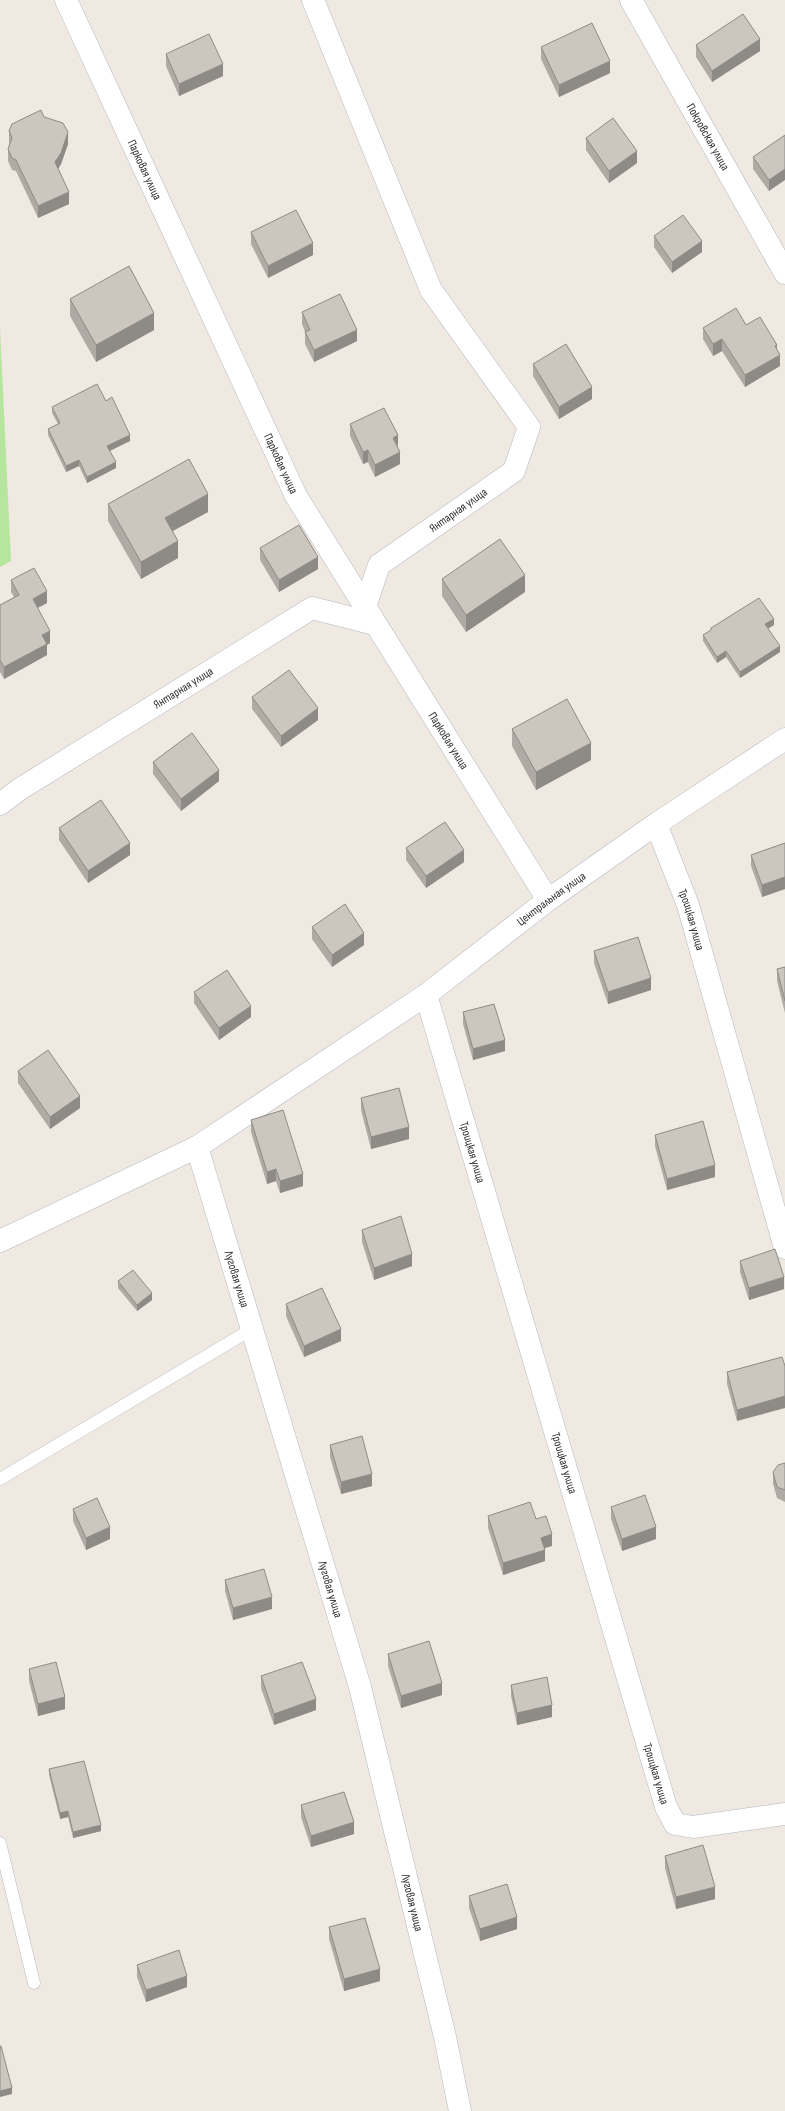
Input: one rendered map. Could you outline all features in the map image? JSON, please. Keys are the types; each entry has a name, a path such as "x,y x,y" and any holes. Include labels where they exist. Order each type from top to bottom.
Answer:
{"street":[{"name":"Парковая улица","path":"66,0 296,496 548,900"},
{"name":"Янтарная улица","path":"0,804 20,789 312,608 370,615 379,565 514,471 528,427 431,290 312,0"},
{"name":"Покровская улица","path":"631,0 785,273"},
{"name":"Центральная улица","path":"0,1241 197,1147 426,995 548,900 656,824 785,739"},
{"name":"Троицкая улица","path":"656,824 688,905 785,1248"},
{"name":"Троицкая улица","path":"426,995 666,1808 676,1824 693,1827 785,1814"},
{"name":"Луговая улица","path":"197,1147 360,1687 445,2037 460,2111"}],"lane":[{"path":"0,1480 252,1328"},
{"path":"0,1842 34,1983"}],"green space":[{"path":"0,328 11,561 0,567"}],"building":[{"path":"743,14 760,39 712,71 696,45"},
{"path":"592,23 610,61 559,85 541,47"},
{"path":"209,34 223,64 179,84 166,54"},
{"path":"41,110 44,117 63,123 68,132 61,153 55,162 69,192 38,206 16,160 12,158 8,149 12,138 9,131 12,124"},
{"path":"613,118 637,151 609,171 586,138"},
{"path":"785,135 785,169 769,180 753,157"},
{"path":"296,210 313,243 268,266 251,232"},
{"path":"683,215 702,241 672,262 654,236"},
{"path":"129,266 154,313 96,345 70,299"},
{"path":"340,294 357,330 314,350 305,332 310,330 302,312"},
{"path":"736,308 746,325 760,317 777,345 775,346 780,355 745,375 722,339 713,344 703,328"},
{"path":"566,344 592,387 559,407 533,364"},
{"path":"97,384 106,401 112,397 130,435 107,446 116,462 87,477 79,460 66,466 48,429 60,423 52,407"},
{"path":"384,408 398,435 393,438 400,452 375,465 368,450 363,452 350,424"},
{"path":"189,459 208,494 165,518 178,541 141,562 108,504"},
{"path":"299,525 318,557 279,580 260,548"},
{"path":"500,539 525,575 466,615 442,579"},
{"path":"34,568 47,591 33,599 50,631 42,635 47,644 4,667 0,660 0,605 19,595 11,580"},
{"path":"759,598 774,619 765,624 780,646 740,672 726,651 717,657 703,635 711,630 711,628"},
{"path":"289,670 318,708 281,736 252,697"},
{"path":"567,699 591,743 536,772 512,729"},
{"path":"192,733 219,770 181,799 153,762"},
{"path":"101,800 130,843 88,871 59,828"},
{"path":"445,822 464,850 426,876 406,848"},
{"path":"785,843 785,877 762,885 751,855"},
{"path":"345,904 364,933 332,955 312,927"},
{"path":"638,937 651,978 608,992 594,951"},
{"path":"785,967 785,1001 777,969"},
{"path":"227,970 251,1006 219,1028 194,992"},
{"path":"494,1004 505,1040 473,1049 463,1012"},
{"path":"48,1050 80,1096 50,1117 18,1071"},
{"path":"399,1088 409,1127 371,1137 361,1098"},
{"path":"283,1110 303,1174 280,1181 276,1169 267,1172 251,1120"},
{"path":"703,1121 715,1165 667,1179 655,1135"},
{"path":"401,1216 412,1254 374,1268 362,1230"},
{"path":"775,1249 784,1277 749,1288 740,1261"},
{"path":"133,1270 152,1293 137,1305 118,1281"},
{"path":"322,1288 341,1329 304,1346 286,1304"},
{"path":"782,1357 785,1366 785,1396 737,1410 727,1372"},
{"path":"362,1436 372,1474 341,1482 330,1445"},
{"path":"785,1463 785,1490 777,1487 773,1472 778,1465"},
{"path":"645,1495 656,1527 622,1539 611,1507"},
{"path":"97,1498 110,1527 86,1538 73,1509"},
{"path":"530,1502 536,1519 546,1516 552,1534 541,1538 545,1550 503,1563 488,1516"},
{"path":"264,1569 272,1597 233,1608 225,1580"},
{"path":"429,1641 442,1683 401,1696 388,1654"},
{"path":"56,1662 65,1697 38,1704 29,1669"},
{"path":"302,1662 316,1699 274,1714 261,1676"},
{"path":"547,1677 552,1705 517,1713 511,1685"},
{"path":"84,1761 101,1825 73,1832 68,1811 60,1813 49,1769"},
{"path":"344,1792 354,1822 311,1836 301,1805"},
{"path":"703,1845 715,1887 676,1897 665,1856"},
{"path":"507,1884 517,1917 480,1929 469,1896"},
{"path":"365,1918 380,1969 344,1979 329,1927"},
{"path":"179,1950 187,1976 146,1990 137,1965"},
{"path":"0,2046 12,2088 0,2091"}]}
